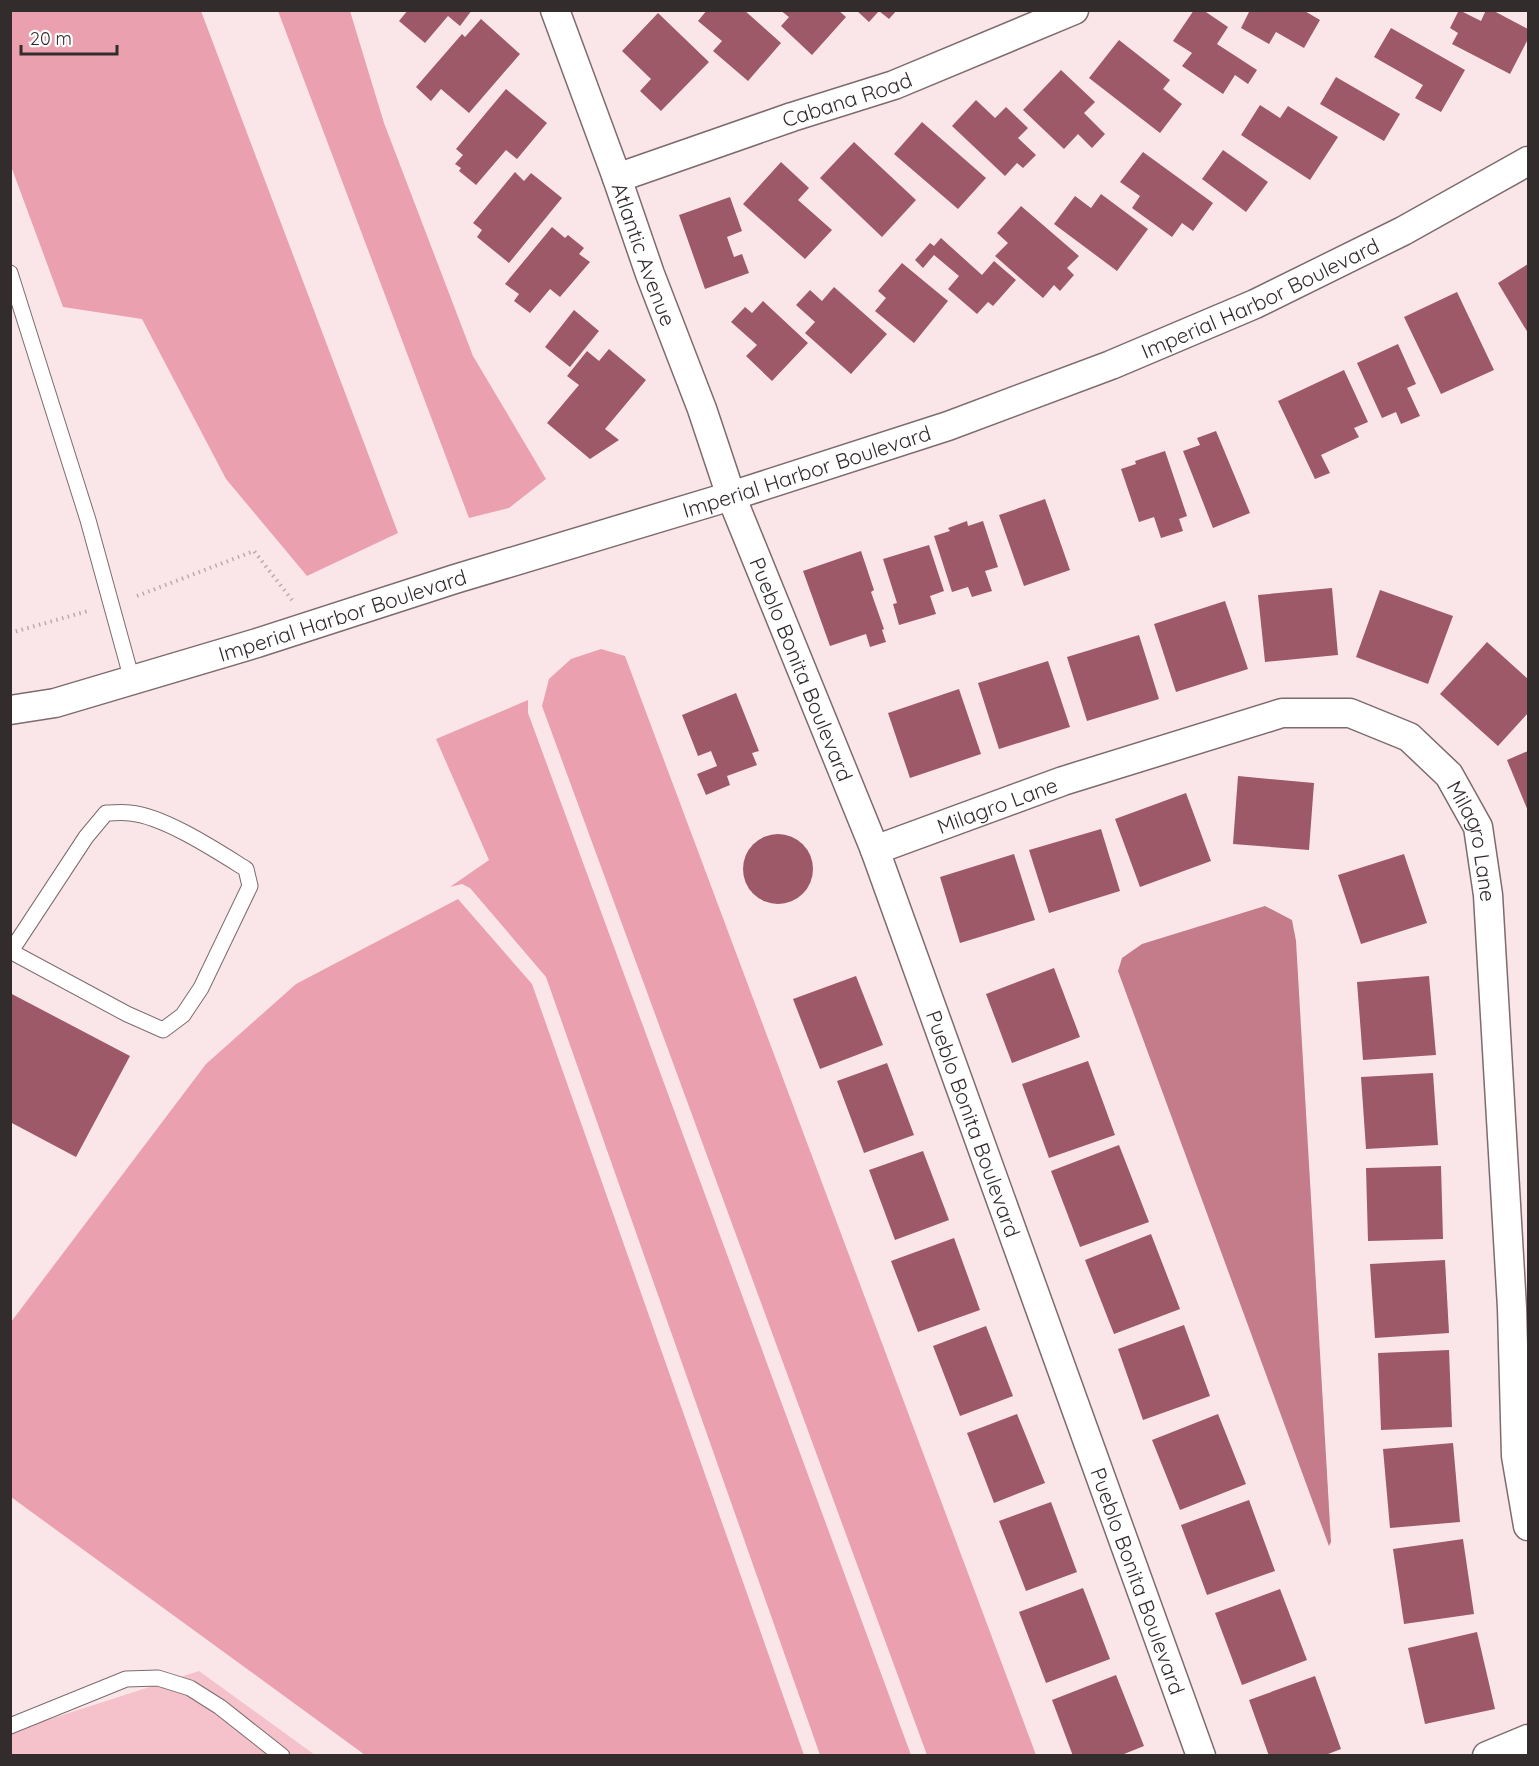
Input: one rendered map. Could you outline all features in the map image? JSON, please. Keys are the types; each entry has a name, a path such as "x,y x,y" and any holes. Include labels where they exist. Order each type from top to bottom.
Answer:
{"street":[{"name":"Atlantic Avenue","path":"555,10 650,274 702,409 731,496"},
{"name":"Cabana Road","path":"617,178 792,117 894,85 1074,10"},
{"name":"Imperial Harbor Boulevard","path":"10,711 55,704 256,643 455,579 731,496 948,426 1111,365 1255,304 1403,231 1528,161"},
{"name":"Pueblo Bonita Boulevard","path":"731,496 875,850 1201,1755"},
{"name":"Imperial Harbor Boulevard","path":"10,731 55,704"},
{"name":"Milagro Lane","path":"875,850 1063,781 1282,713 1350,713 1409,737 1449,775 1478,827 1488,895 1512,1308 1516,1456 1528,1526"},
{"path":"1487,1755 1528,1739"}],"lane":[{"path":"10,273 17,315 88,520 132,680"},
{"path":"106,813 131,813 154,819 201,841 246,869 250,886 201,988 183,1015 163,1030 127,1014 11,951 86,837 106,813"},
{"path":"10,1726 126,1679 158,1678 190,1688 220,1707 282,1755"}],"path":[{"path":"137,596 254,551 295,604"},
{"path":"10,633 92,610"}],"shaded area":[{"path":"11,10 201,11 398,533 307,576 226,479 142,319 63,307 11,166"},
{"path":"278,11 350,11 384,123 473,356 546,479 509,508 469,518"},
{"path":"601,649 625,656 1036,1755 927,1755 542,706 549,679 571,659"},
{"path":"528,700 528,713 911,1755 820,1755 546,977 470,888 462,884 450,887 489,860 436,739"},
{"path":"458,899 532,984 804,1755 365,1755 11,1497 11,1322 206,1064 296,984"},
{"path":"1265,906 1292,920 1296,941 1331,1542 1329,1546 1118,971 1122,958 1142,944"},
{"path":"199,1671 315,1755 11,1755 10,1732"}],"building":[{"path":"408,10 472,10 460,26 448,16 425,43 399,21"},
{"path":"707,10 744,10 781,43 748,81 713,51 722,41 698,21"},
{"path":"780,10 838,10 846,17 812,55 781,26 789,17"},
{"path":"856,10 897,10 889,19 879,11 869,22"},
{"path":"1194,10 1203,10 1228,27 1217,44 1257,70 1248,84 1235,75 1223,94 1182,66 1192,53 1173,41"},
{"path":"1250,10 1303,10 1320,20 1304,48 1276,32 1269,44 1241,28"},
{"path":"1459,10 1481,21 1486,10 1492,10 1528,29 1528,39 1510,74 1452,44 1458,33 1450,28"},
{"path":"658,13 709,62 661,111 640,91 651,79 622,51"},
{"path":"481,19 520,54 469,113 441,89 431,101 416,87 462,34 465,37"},
{"path":"1391,28 1465,70 1441,112 1415,98 1423,85 1374,57"},
{"path":"1119,40 1170,80 1163,89 1182,104 1160,133 1089,78"},
{"path":"1061,70 1095,102 1084,113 1105,134 1092,148 1078,134 1064,149 1023,110"},
{"path":"1336,77 1400,114 1384,141 1320,104"},
{"path":"506,89 547,123 517,159 506,150 476,185 459,171 461,168 455,164 463,155 456,149"},
{"path":"976,100 995,118 1006,107 1028,128 1018,138 1036,155 1023,168 1017,163 1005,176 952,126"},
{"path":"1260,105 1280,118 1288,106 1338,137 1310,180 1241,135"},
{"path":"922,122 986,178 958,209 894,154"},
{"path":"854,142 916,200 882,237 820,178"},
{"path":"1223,150 1268,182 1246,212 1202,179"},
{"path":"1143,152 1213,203 1193,231 1182,223 1172,237 1132,208 1140,196 1120,182"},
{"path":"781,162 809,188 798,200 832,230 805,259 743,204"},
{"path":"515,172 524,181 531,173 562,198 509,263 477,237 482,230 473,223"},
{"path":"1101,194 1148,229 1117,271 1054,224 1075,196 1091,208"},
{"path":"730,197 742,231 727,237 734,257 742,254 749,273 705,289 679,215"},
{"path":"1021,206 1079,256 1067,268 1074,275 1060,291 1054,285 1043,298 995,256 1008,243 997,233"},
{"path":"552,227 565,238 568,235 584,248 579,254 590,262 560,297 550,289 530,313 514,301 519,294 505,284"},
{"path":"941,238 982,275 994,261 1016,280 993,306 988,302 977,314 948,289 959,276 934,255 923,268 915,260 930,243 934,246"},
{"path":"902,263 948,301 914,343 875,311 886,298 878,291"},
{"path":"1528,264 1528,333 1498,283"},
{"path":"834,287 887,334 851,374 805,333 815,322 796,305 810,290 822,301"},
{"path":"1457,292 1494,370 1441,394 1404,317"},
{"path":"763,301 808,343 772,381 746,356 757,345 731,322 745,307 752,313"},
{"path":"574,310 599,331 570,367 545,347"},
{"path":"1398,344 1416,384 1407,388 1420,416 1401,424 1396,412 1382,418 1357,363"},
{"path":"609,349 646,380 605,429 619,440 590,459 547,423 579,385 567,376 587,351 599,361"},
{"path":"1344,370 1368,422 1354,428 1359,437 1321,455 1330,473 1315,479 1278,401"},
{"path":"1216,431 1250,513 1213,528 1183,451 1200,445 1197,438"},
{"path":"1165,451 1187,516 1179,519 1183,531 1161,538 1154,517 1139,522 1121,469 1136,464 1135,461"},
{"path":"1045,499 1070,570 1024,586 999,515"},
{"path":"967,521 968,526 983,521 998,567 985,571 992,591 972,597 968,587 952,592 934,536 950,531 948,528"},
{"path":"929,545 944,591 930,596 936,614 899,625 893,604 897,603 883,559"},
{"path":"861,551 874,590 871,592 884,629 882,630 886,642 870,647 866,634 830,646 803,571"},
{"path":"1332,588 1338,655 1265,662 1258,595"},
{"path":"1380,590 1453,616 1428,684 1356,657"},
{"path":"1225,601 1248,669 1176,692 1154,624"},
{"path":"1139,635 1159,699 1087,721 1067,657"},
{"path":"1487,642 1528,679 1528,713 1498,746 1440,694"},
{"path":"1048,661 1070,727 999,749 978,683"},
{"path":"959,689 981,754 910,778 888,713"},
{"path":"736,693 759,751 752,753 757,765 727,776 730,785 706,795 697,774 717,766 711,751 698,756 682,715"},
{"path":"1528,751 1528,811 1507,760"},
{"path":"1238,776 1314,783 1309,850 1233,844"},
{"path":"1186,793 1211,861 1140,887 1115,819"},
{"path":"1101,829 1120,891 1049,913 1029,850"},
{"path":"778,834 791,837 803,844 810,856 813,869 810,882 803,894 791,901 778,904 765,901 753,894 746,882 743,869 746,856 753,844 765,837"},
{"path":"1014,854 1035,920 960,943 940,877"},
{"path":"1404,854 1427,923 1361,944 1338,875"},
{"path":"1054,968 1080,1037 1012,1063 986,994"},
{"path":"856,976 883,1045 820,1069 793,999"},
{"path":"1429,976 1436,1055 1363,1060 1357,982"},
{"path":"10,993 130,1056 76,1157 10,1122"},
{"path":"1088,1061 1115,1135 1049,1158 1022,1084"},
{"path":"887,1063 914,1135 864,1153 837,1081"},
{"path":"1433,1073 1438,1145 1366,1149 1361,1077"},
{"path":"1119,1145 1149,1222 1080,1247 1051,1171"},
{"path":"923,1151 949,1220 895,1240 869,1170"},
{"path":"1441,1166 1443,1239 1368,1241 1366,1168"},
{"path":"1151,1234 1180,1309 1114,1334 1085,1260"},
{"path":"954,1238 980,1310 918,1332 891,1261"},
{"path":"1445,1260 1449,1333 1375,1338 1370,1264"},
{"path":"1184,1325 1210,1396 1143,1420 1118,1349"},
{"path":"986,1326 1013,1396 960,1416 933,1346"},
{"path":"1449,1350 1452,1427 1381,1430 1378,1353"},
{"path":"1017,1414 1045,1483 994,1503 967,1433"},
{"path":"1218,1414 1246,1484 1180,1510 1152,1440"},
{"path":"1453,1443 1460,1522 1390,1528 1383,1449"},
{"path":"1249,1500 1275,1571 1207,1595 1181,1525"},
{"path":"1051,1502 1077,1572 1026,1591 999,1521"},
{"path":"1463,1539 1474,1614 1404,1624 1393,1549"},
{"path":"1083,1588 1110,1659 1046,1683 1019,1612"},
{"path":"1280,1589 1307,1660 1242,1685 1215,1613"},
{"path":"1477,1632 1495,1709 1425,1724 1408,1648"},
{"path":"1116,1675 1144,1746 1119,1756 1073,1756 1052,1700"},
{"path":"1315,1676 1341,1749 1323,1756 1269,1756 1249,1700"}]}
